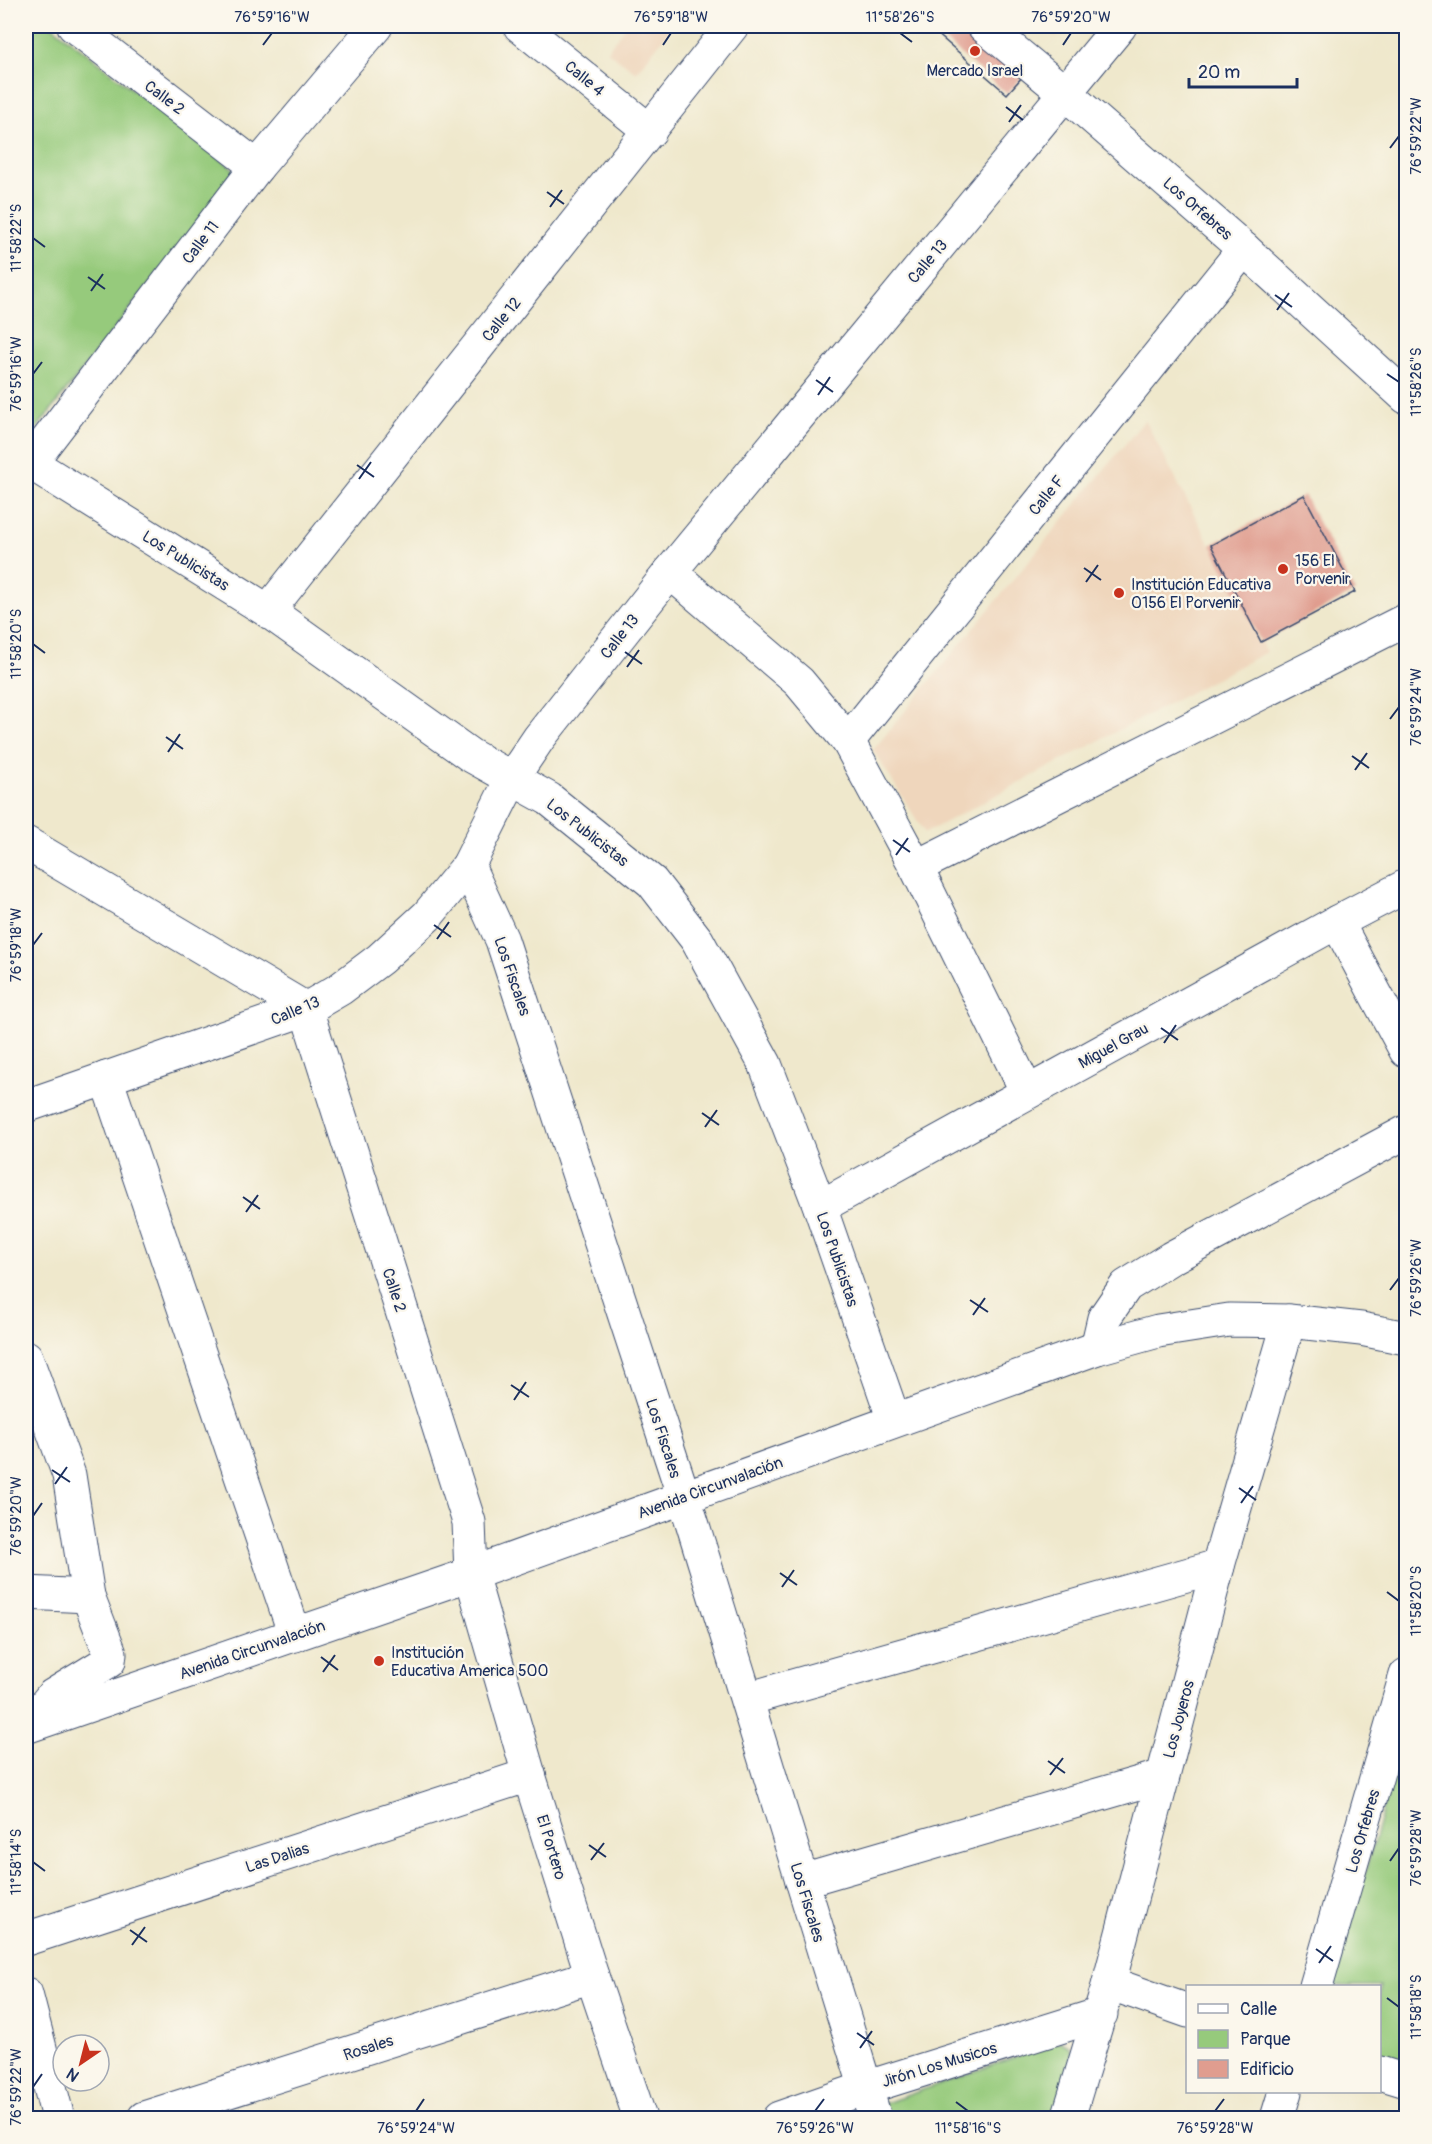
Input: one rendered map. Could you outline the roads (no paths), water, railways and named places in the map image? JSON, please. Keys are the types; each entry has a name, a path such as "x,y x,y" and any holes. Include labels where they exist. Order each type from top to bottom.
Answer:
{"street":[{"name":"Calle 2","path":"74,26 257,167"},
{"name":"Calle 11","path":"28,462 257,167 376,26"},
{"name":"Calle 4","path":"520,26 650,131"},
{"name":"Calle 12","path":"268,611 732,26"},
{"name":"Los Orfebres","path":"984,26 1065,93 1244,249 1407,397"},
{"name":"Calle 13","path":"26,1106 306,1009 340,989 380,959 427,916 468,866 512,778 539,738 670,572 1120,26"},
{"name":"Calle F","path":"848,741 1244,249"},
{"name":"Los Publicistas","path":"28,462 268,611 470,755 549,800 652,882 698,940 765,1064 820,1207 894,1420"},
{"path":"670,572 799,682 848,741 916,867 1027,1092"},
{"path":"916,867 1407,620"},
{"path":"26,843 306,1009"},
{"name":"Los Fiscales","path":"468,866 502,940 683,1496 875,2118"},
{"name":"Miguel Grau","path":"820,1207 1337,921 1407,886"},
{"path":"1337,921 1407,1051"},
{"name":"Calle 2","path":"306,1009 469,1521 471,1574"},
{"path":"106,1078 295,1635"},
{"path":"1097,1348 1104,1318 1126,1286 1171,1258 1407,1132"},
{"name":"Avenida Circunvalación","path":"33,1724 471,1574 1097,1348 1158,1331 1230,1320 1289,1321 1361,1329 1407,1338"},
{"name":"Los Joyeros","path":"1068,2118 1101,2014 1218,1566 1289,1321"},
{"path":"26,1357 69,1475 88,1596 110,1653 109,1661 52,1696 33,1724"},
{"path":"747,1699 1218,1566"},
{"name":"El Portero","path":"471,1574 529,1775 592,1976 640,2118"},
{"path":"26,1593 88,1596"},
{"name":"Los Orfebres","path":"1316,1985 1398,1741 1407,1674"},
{"name":"Las Dalias","path":"26,1939 529,1775"},
{"path":"802,1881 1163,1776"},
{"name":"Rosales","path":"144,2118 592,1976"},
{"path":"1109,1983 1186,2010"},
{"path":"26,1994 58,2118"},
{"name":"Jirón Los Musicos","path":"779,2118 865,2088 1101,2014"},
{"path":"1381,2073 1407,2081"},
{"path":"1276,2118 1284,2093"}],"place":[{"name":"Mercado Israel","path":"975,51"},
{"name":"156 El Porvenir","path":"1283,569"},
{"name":"Institución Educativa 0156 El Porvenir","path":"1119,593"},
{"name":"Institución Educativa America 500","path":"379,1661"}]}
